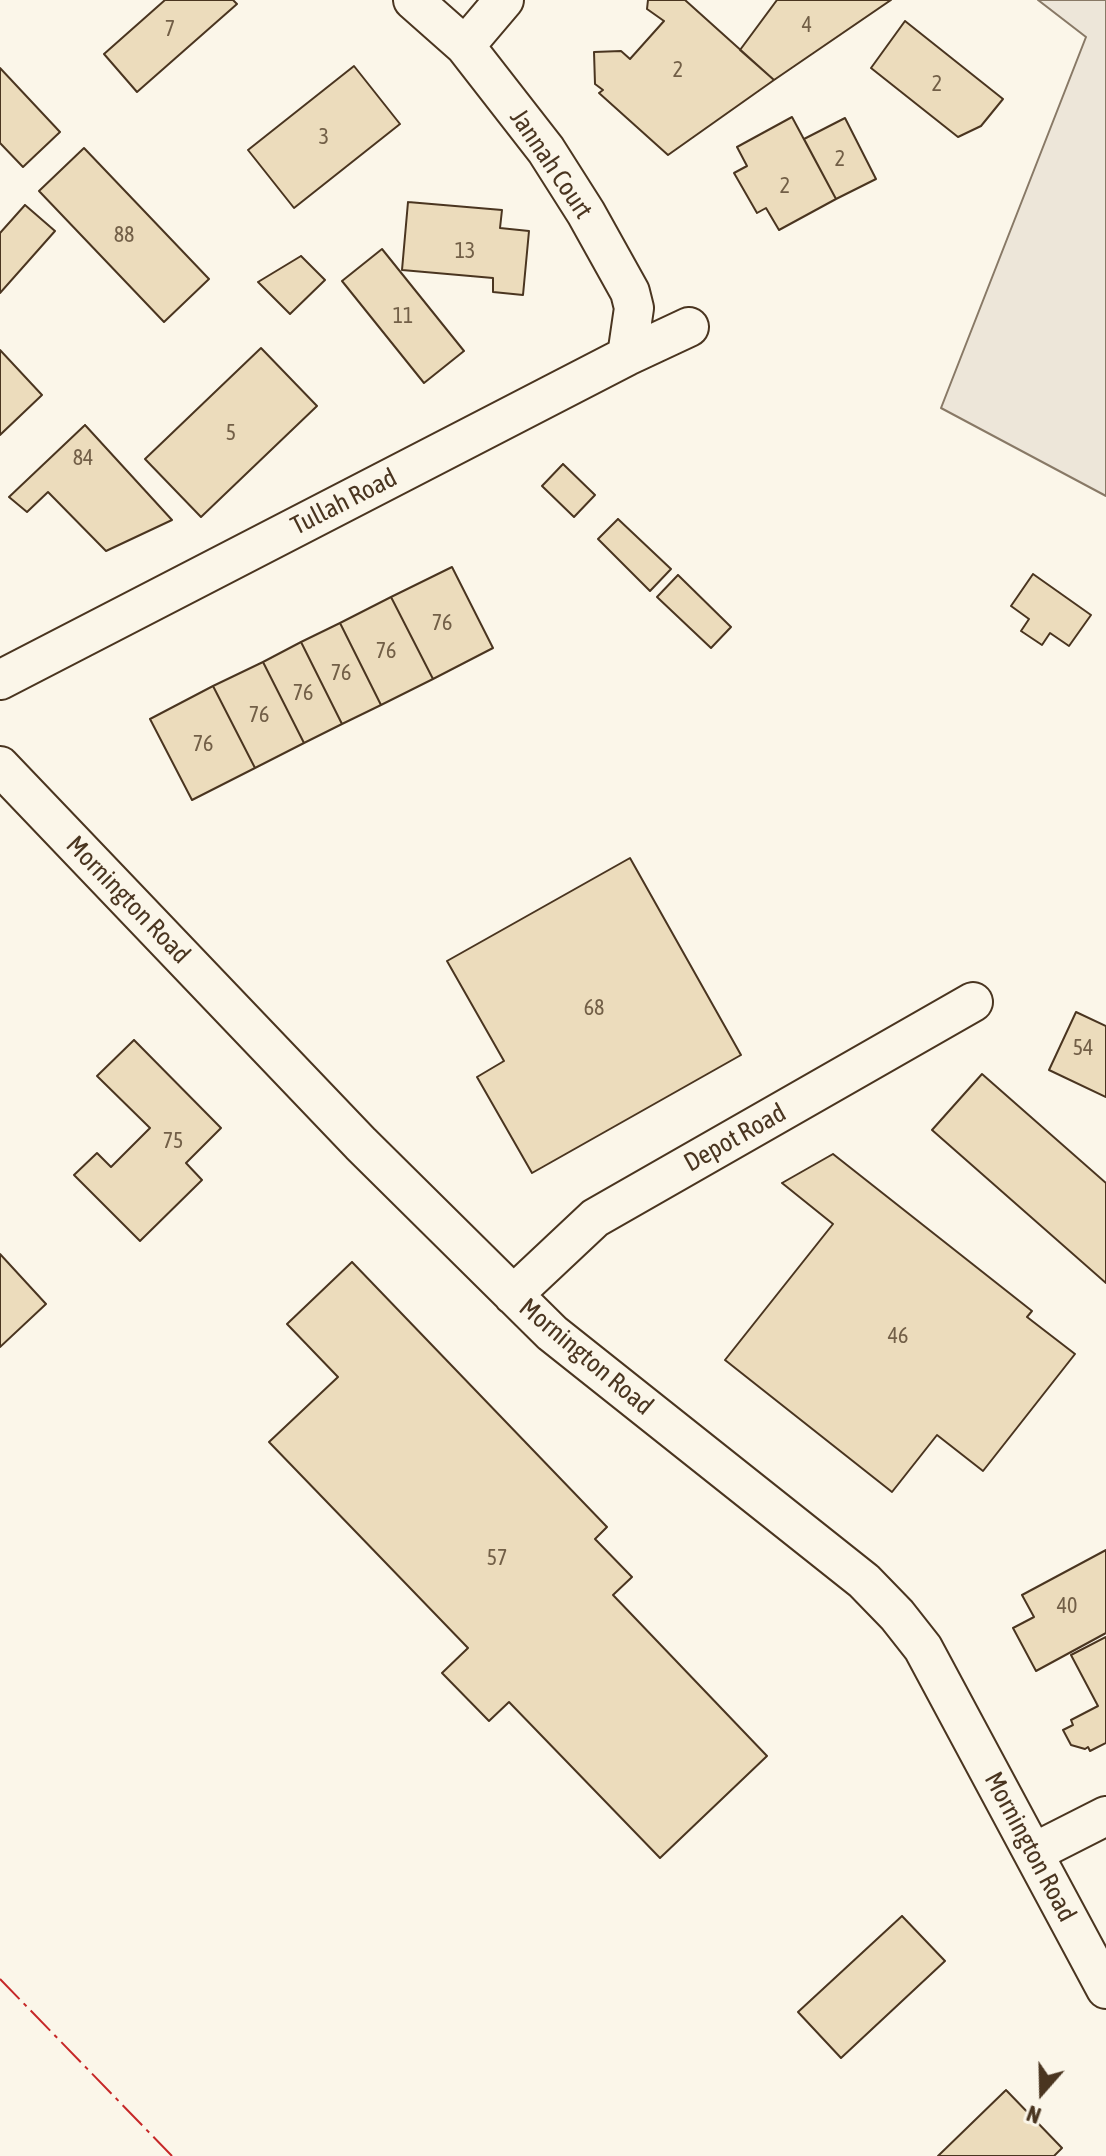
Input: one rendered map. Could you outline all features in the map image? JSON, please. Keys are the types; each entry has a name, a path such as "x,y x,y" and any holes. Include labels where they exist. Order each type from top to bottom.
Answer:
{"street":[{"name":"Jannah Court","path":"413,0 465,46 546,150 586,213 630,292 634,308 627,356"},
{"path":"465,46 504,0"},
{"name":"Tullah Road","path":"0,680 627,356 689,327"},
{"name":"Mornington Road","path":"0,766 361,1144 552,1333 864,1581 897,1615 923,1648 1106,1989"},
{"name":"Depot Road","path":"513,1295 595,1218 973,1002"},
{"path":"1033,1853 1106,1816"}],"shaded area":[{"path":"1038,0 1106,0 1106,496 941,408 1086,37"}],"building":[{"path":"165,0 233,0 237,4 137,92 104,54"},
{"path":"648,0 685,0 774,80 668,155 599,93 603,90 595,84 594,52 621,51 630,59 664,21 647,9"},
{"path":"777,0 891,0 774,80 740,50"},
{"path":"905,21 1003,99 981,126 958,137 871,68"},
{"path":"354,66 400,124 294,208 248,150"},
{"path":"0,68 60,132 23,167 0,143"},
{"path":"792,117 836,199 779,230 766,208 757,213 734,173 747,166 737,147"},
{"path":"845,118 876,179 836,199 804,139"},
{"path":"84,148 209,279 164,322 39,191"},
{"path":"408,202 502,210 500,228 529,231 523,295 493,292 493,278 402,270"},
{"path":"25,205 55,231 0,293 0,233"},
{"path":"382,249 464,351 424,383 342,281"},
{"path":"301,256 325,280 290,314 258,282"},
{"path":"261,348 317,406 201,517 145,459"},
{"path":"0,350 42,395 0,435"},
{"path":"85,425 172,520 106,551 48,492 27,512 9,497"},
{"path":"563,464 595,495 574,517 542,486"},
{"path":"618,519 671,569 650,591 598,539"},
{"path":"452,567 493,648 433,679 391,597"},
{"path":"1033,574 1091,615 1069,646 1050,633 1042,645 1021,631 1029,619 1011,606"},
{"path":"678,575 731,627 711,648 657,597"},
{"path":"391,597 433,679 381,705 340,623"},
{"path":"340,623 381,705 342,724 301,642"},
{"path":"301,642 342,724 304,743 263,662"},
{"path":"263,662 304,743 255,768 213,686"},
{"path":"213,686 255,768 192,800 150,719"},
{"path":"630,858 741,1055 532,1173 477,1077 504,1061 447,961"},
{"path":"1076,1012 1106,1026 1106,1097 1049,1070"},
{"path":"134,1040 221,1128 186,1163 202,1180 140,1241 74,1175 97,1153 111,1167 150,1128 97,1076"},
{"path":"982,1074 1106,1183 1106,1283 932,1130"},
{"path":"833,1154 1032,1311 1027,1317 1075,1354 983,1471 937,1435 892,1492 725,1360 833,1224 782,1183"},
{"path":"0,1254 46,1304 0,1347"},
{"path":"352,1262 607,1527 595,1539 632,1577 613,1595 767,1756 660,1858 509,1702 489,1721 442,1673 468,1648 269,1442 338,1377 287,1324"},
{"path":"1106,1550 1106,1633 1036,1671 1013,1628 1034,1617 1022,1595"},
{"path":"1106,1637 1106,1743 1090,1751 1088,1747 1071,1745 1063,1730 1073,1725 1071,1720 1098,1706 1071,1655"},
{"path":"902,1916 945,1961 841,2058 798,2012"},
{"path":"1006,2090 1062,2148 1054,2156 938,2156"}],"power":[{"path":"0,1979 172,2156"}]}
